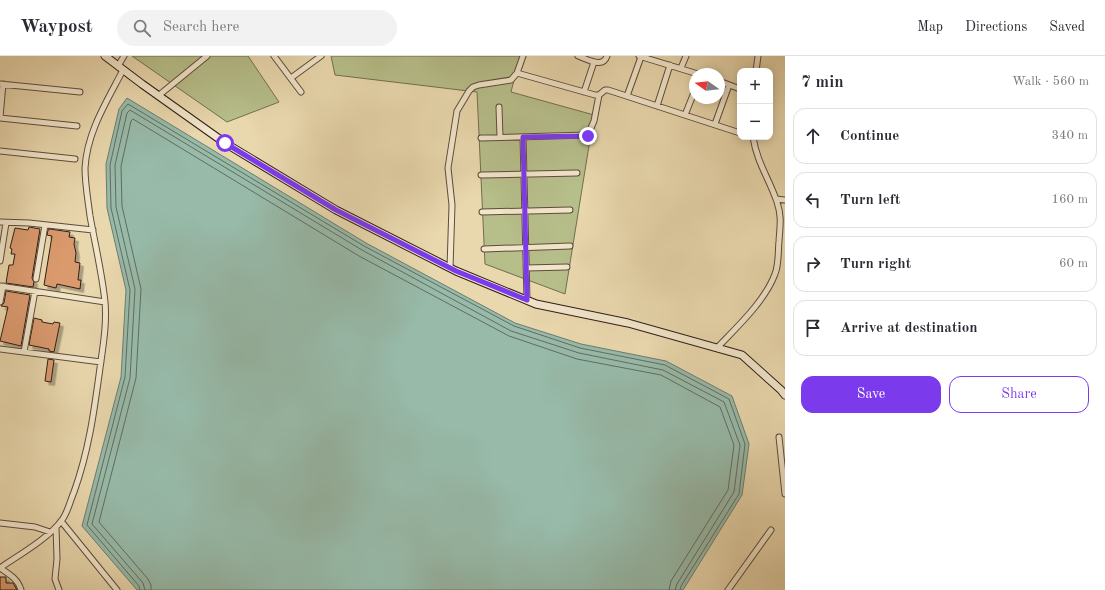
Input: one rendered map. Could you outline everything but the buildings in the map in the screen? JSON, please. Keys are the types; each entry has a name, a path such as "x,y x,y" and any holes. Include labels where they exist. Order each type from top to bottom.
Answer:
{"street":[{"path":"105,56 158,96 225,143 336,210 450,268 536,304 628,323 742,355 785,395"},
{"path":"20,590 16,580 0,568 50,532 61,521 66,514 88,447 94,416 106,320 105,302 86,189 85,167 93,131 124,56"},
{"path":"158,96 207,56"},
{"path":"274,56 301,92"},
{"path":"291,78 321,56"},
{"path":"450,268 452,205 448,168 458,111 469,91 473,87 479,84 511,80 517,73 523,56"},
{"path":"578,56 598,63 602,63 606,60 607,56"},
{"path":"681,68 686,56"},
{"path":"756,68 758,56"},
{"path":"627,96 643,57 689,71"},
{"path":"584,92 594,62"},
{"path":"657,106 670,65"},
{"path":"517,73 598,95"},
{"path":"725,83 737,88"},
{"path":"77,126 0,118 2,84 80,92"},
{"path":"715,124 729,85"},
{"path":"481,138 588,136 594,121 598,95 605,90 737,131"},
{"path":"685,115 689,104"},
{"path":"499,107 500,138"},
{"path":"523,137 527,300"},
{"path":"718,348 755,306 776,273 781,213 774,190 760,164 753,140"},
{"path":"0,151 75,159"},
{"path":"481,175 577,173"},
{"path":"776,198 785,200"},
{"path":"482,212 570,210"},
{"path":"0,262 3,222 93,230"},
{"path":"36,279 45,225"},
{"path":"484,249 570,246"},
{"path":"526,268 567,267"},
{"path":"0,302 1,286 105,302"},
{"path":"24,352 35,291"},
{"path":"0,349 100,362"},
{"path":"779,437 785,494"},
{"path":"61,521 117,590"},
{"path":"0,523 30,526 50,532"},
{"path":"56,527 57,559 55,579 59,590"},
{"path":"728,590 771,530"}],"green space":[{"path":"132,56 248,56 279,102 227,122"},
{"path":"331,56 520,56 511,92 594,115 565,294 485,264 477,92 335,75"}],"water":[{"path":"127,98 366,243 515,323 581,344 666,361 732,396 749,444 742,495 683,590 137,590 82,526 121,377 126,290 107,208 106,164 119,109"}],"route":[{"path":"225,143 336,210 456,271 527,300 523,137 588,136"}]}
